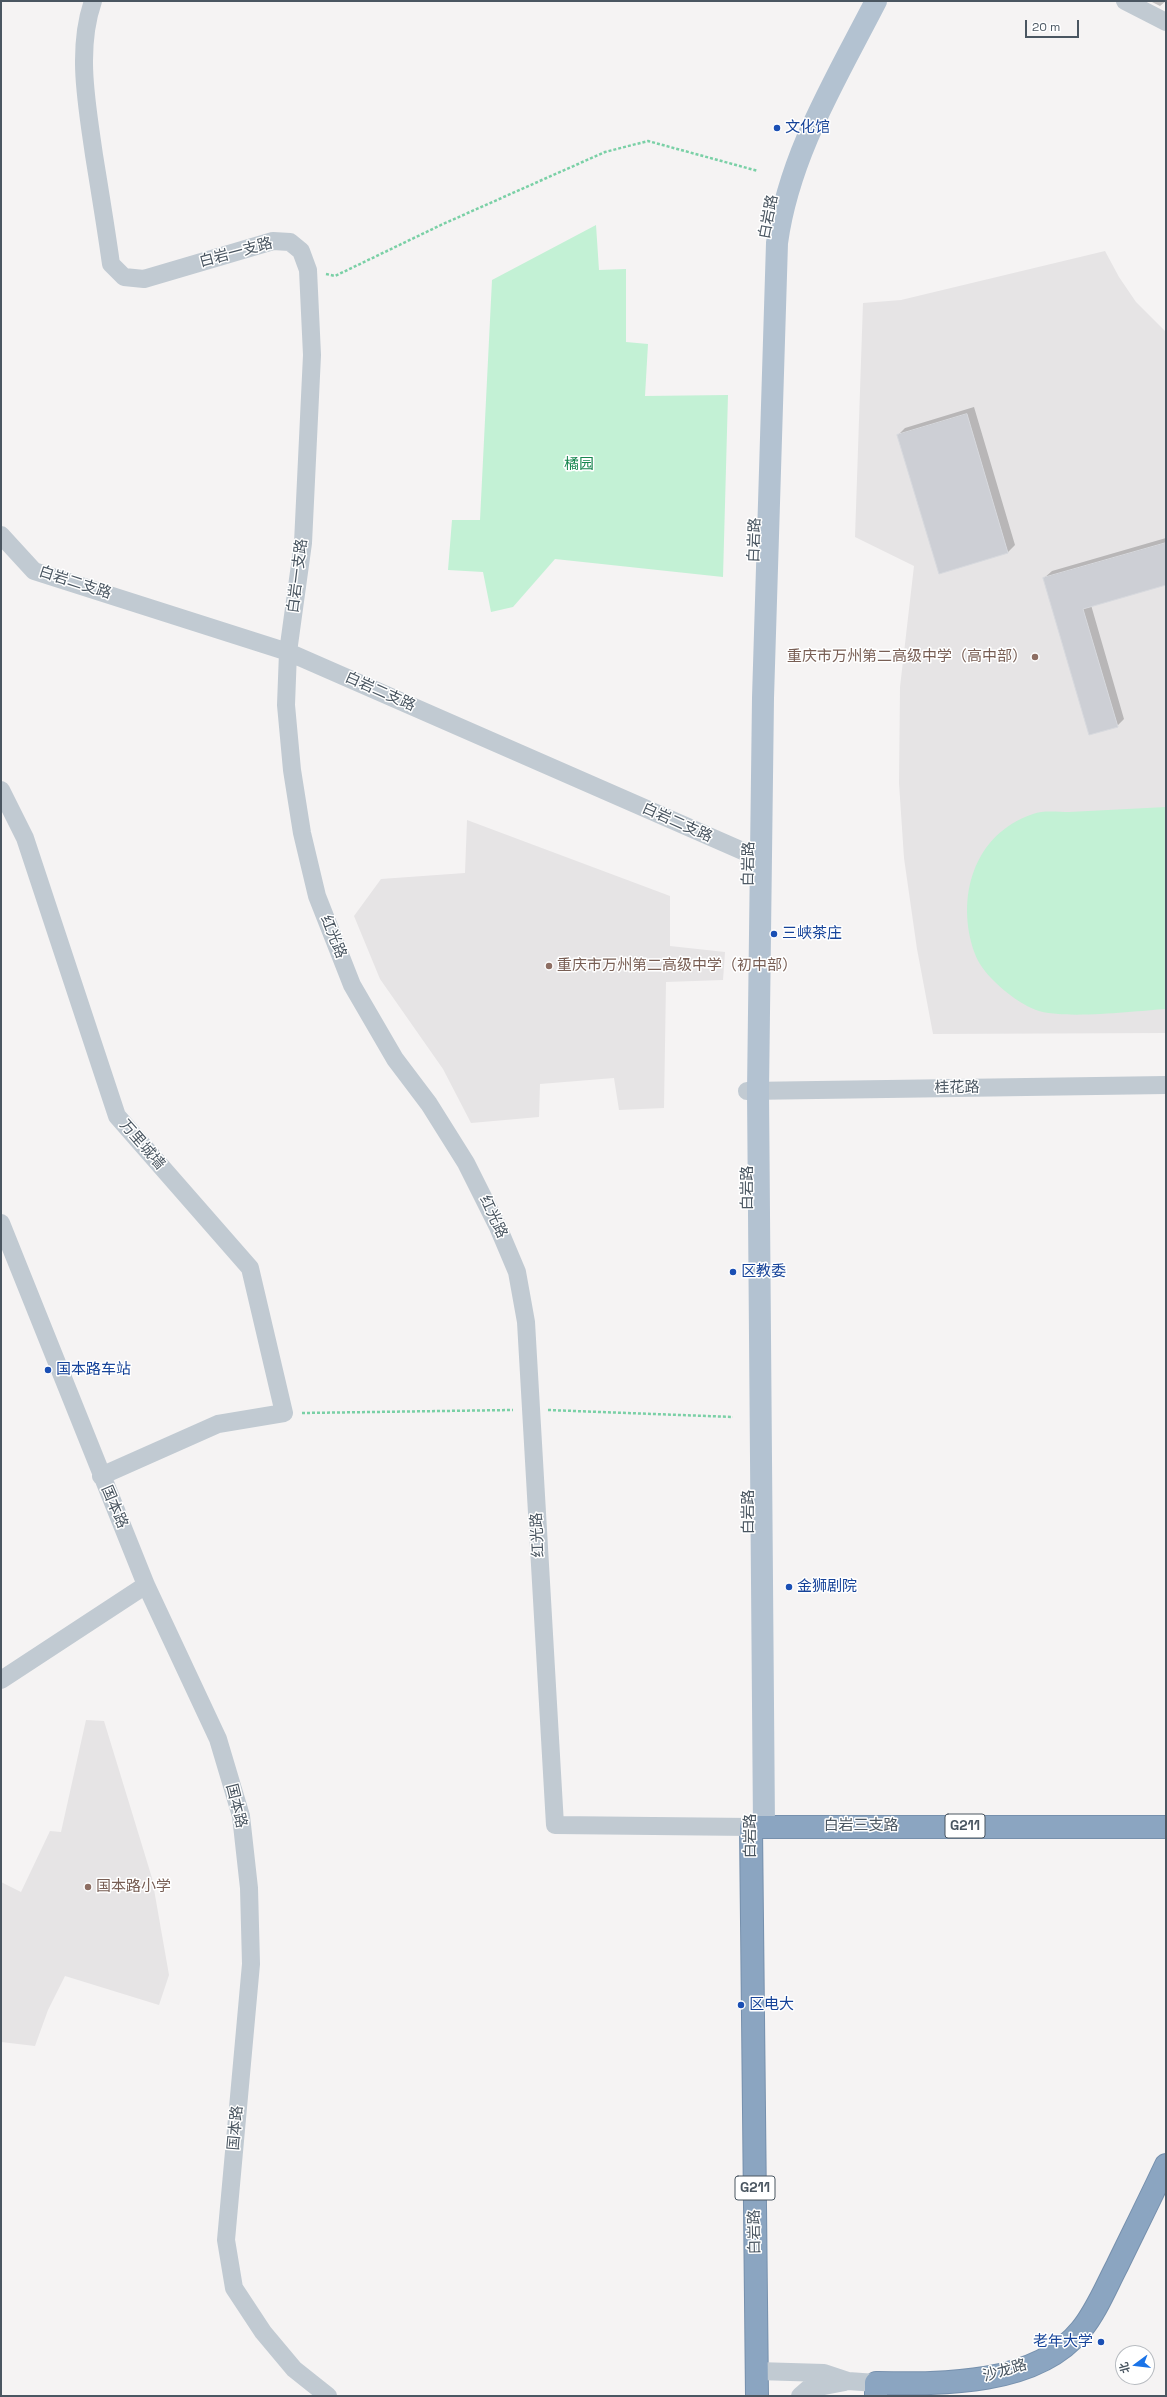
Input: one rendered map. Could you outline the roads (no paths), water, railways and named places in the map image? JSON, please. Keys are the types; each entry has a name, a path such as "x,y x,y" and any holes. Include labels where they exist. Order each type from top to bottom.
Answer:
{"highway":[{"name":"白岩三支路","path":"758,1826 1166,1827"},
{"name":"白岩路","path":"757,2396 758,1826"},
{"name":"沙龙路","path":"876,2389 994,2377 1022,2368 1054,2354 1081,2330 1103,2294 1166,2165"}],"main road":[{"name":"白岩路","path":"758,1826 753,1091 755,856 751,698 763,244 770,203 781,167 794,136 861,1"},
{"name":"白岩路","path":"755,856 763,698 777,243 781,210 805,140 876,1"}],"street":[{"name":"白岩一支路","path":"93,1 88,16 84,58 85,94 111,264 124,277 144,279 274,241 290,242 301,251 308,270 312,355 304,535 288,652"},
{"path":"1125,1 1164,16"},
{"name":"白岩二支路","path":"1,535 34,570 288,652 755,856"},
{"name":"红光路","path":"288,652 286,705 292,770 302,833 317,896 352,985 375,1027 395,1059 429,1104 466,1163 498,1226 517,1272 526,1322 555,1825"},
{"name":"万里城墙","path":"1,790 25,838 117,1116 250,1268 284,1413 218,1424 101,1476"},
{"name":"桂花路","path":"753,1091 1166,1085"},
{"name":"国本路","path":"1,1223 101,1476 146,1585 218,1739 241,1816 249,1888 251,1964 226,2240 234,2288 263,2332 294,2369 328,2396"},
{"path":"1,1680 146,1585"},
{"name":"白岩三支路","path":"555,1825 758,1826"},
{"name":"沙龙路","path":"757,2371 824,2373 848,2382 876,2389"},
{"path":"800,2396 808,2390 848,2382"}],"place":[{"name":"文化馆","path":"777,128"},
{"name":"重庆市万州第二高级中学（高中部）","path":"1035,657"},
{"name":"三峡茶庄","path":"774,934"},
{"name":"重庆市万州第二高级中学（初中部）","path":"549,966"},
{"name":"区教委","path":"733,1272"},
{"name":"国本路车站","path":"48,1370"},
{"name":"金狮剧院","path":"789,1587"},
{"name":"国本路小学","path":"88,1887"},
{"name":"区电大","path":"741,2005"},
{"name":"老年大学","path":"1101,2342"}],"park label":[{"name":"橘园","path":"579,465"}]}
